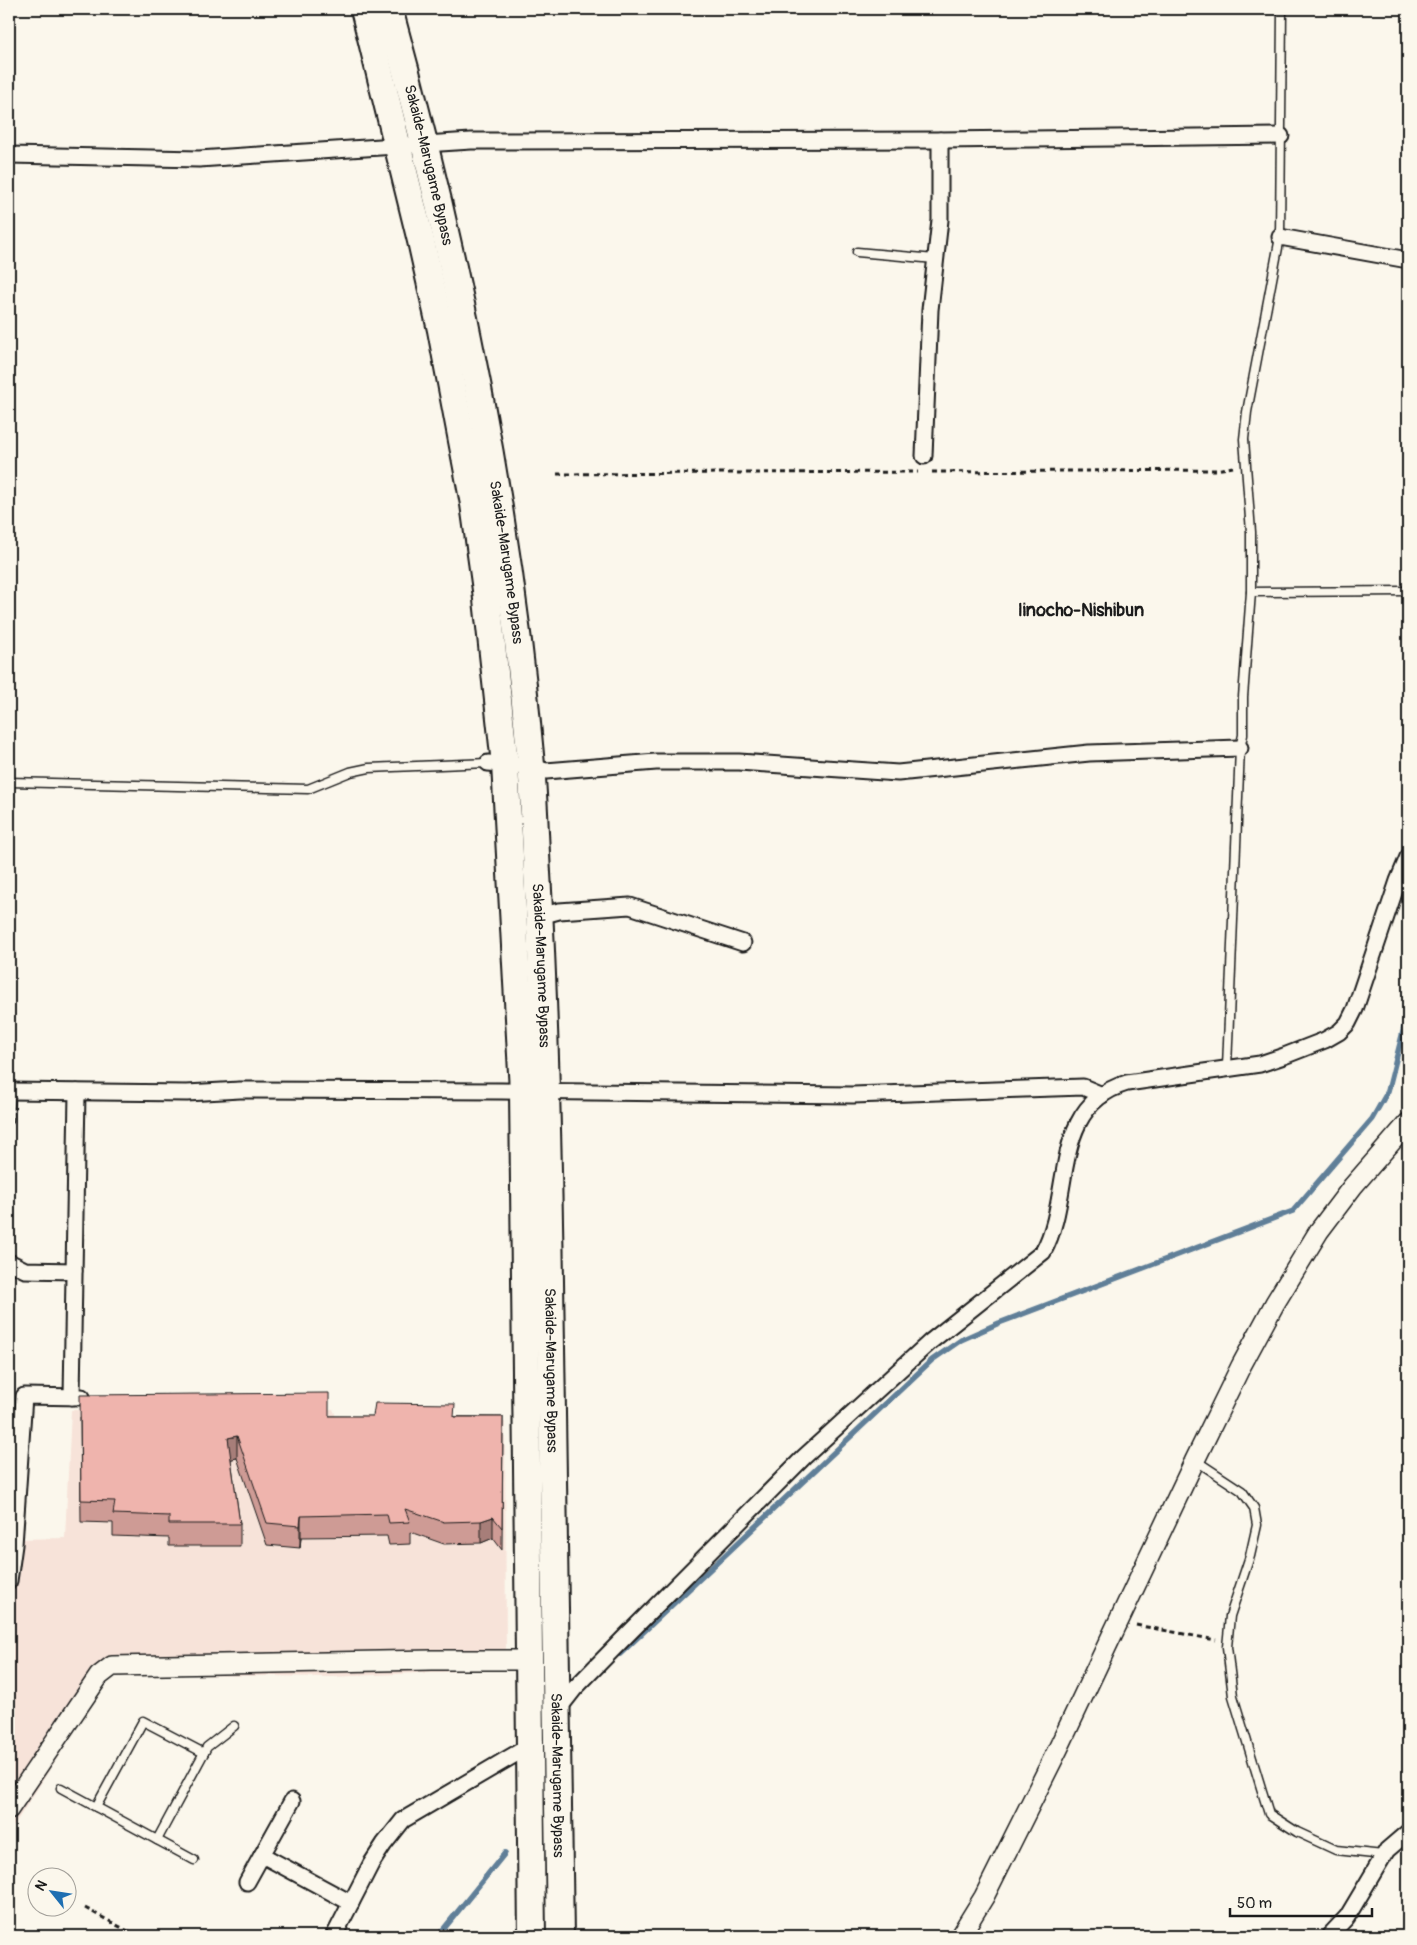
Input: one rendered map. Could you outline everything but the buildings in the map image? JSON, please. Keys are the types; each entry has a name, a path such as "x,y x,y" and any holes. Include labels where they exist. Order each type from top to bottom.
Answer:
{"highway":[{"name":"Sakaide-Marugame Bypass","path":"364,9 441,330 474,504 486,590 496,764 535,1091 557,1712 560,1936"},
{"name":"Sakaide-Marugame Bypass","path":"389,9 425,144 466,327 498,496 511,587 531,766 540,916 535,1091 530,1660 532,1936"}],"street":[{"path":"9,155 199,159 471,141 940,140 1281,136"},
{"path":"924,456 930,310 940,220 940,140"},
{"path":"1280,237 1408,260"},
{"path":"496,764 531,766 546,771 656,762 740,762 898,773 1089,753 1240,748"},
{"path":"334,1936 370,1864 403,1820 429,1803 531,1745 575,1688 804,1457 930,1342 1043,1252 1050,1241 1066,1159 1074,1130 1081,1117 1102,1095 1112,1088 1127,1083 1227,1067 1260,1064 1325,1040 1348,1024 1355,1009 1398,881 1408,857"},
{"path":"540,916 559,911 630,906 743,943"},
{"path":"10,1091 188,1093 240,1090 535,1091 853,1095 1083,1087 1102,1095"},
{"path":"72,1397 78,1092"},
{"path":"960,1936 984,1897 1058,1749 1194,1460 1275,1303 1319,1231 1353,1186 1408,1123"},
{"path":"9,1262 25,1270 74,1271"},
{"path":"9,1581 14,1545 24,1396 97,1398"},
{"path":"9,1809 99,1676 112,1666 530,1660"},
{"path":"247,1882 292,1800"},
{"path":"1329,1936 1347,1917 1383,1855 1408,1832"},
{"path":"262,1855 351,1903"}],"lane":[{"path":"1227,1067 1240,748 1243,735 1243,697 1251,592 1251,532 1244,439 1247,412 1280,237 1282,9"},
{"path":"857,252 935,259"},
{"path":"1251,592 1408,591"},
{"path":"9,782 308,789 350,772 369,768 496,764"},
{"path":"9,1120 10,1091"},
{"path":"1194,1460 1242,1491 1254,1508 1257,1525 1250,1556 1230,1616 1227,1642 1233,1696 1268,1814 1297,1832 1336,1850 1383,1855"},
{"path":"96,1807 143,1721 204,1753"},
{"path":"157,1840 207,1747 234,1726"},
{"path":"61,1788 194,1860"}],"path":[{"path":"557,474 1216,470 1246,464"},
{"path":"1118,1622 1227,1642"},
{"path":"85,1908 137,1936"}],"shaded area":[{"path":"333,1409 337,1419 505,1422 506,1669 331,1677 118,1674 107,1680 9,1833 9,1600 20,1539 65,1538 71,1410"}],"waterway":[{"path":"620,1654 932,1360 961,1340 999,1323 1293,1211 1372,1119 1388,1091 1408,1012"},
{"path":"438,1936 505,1853"}],"district":[{"name":"Iinocho-Nishibun","path":"1081,610"}]}
